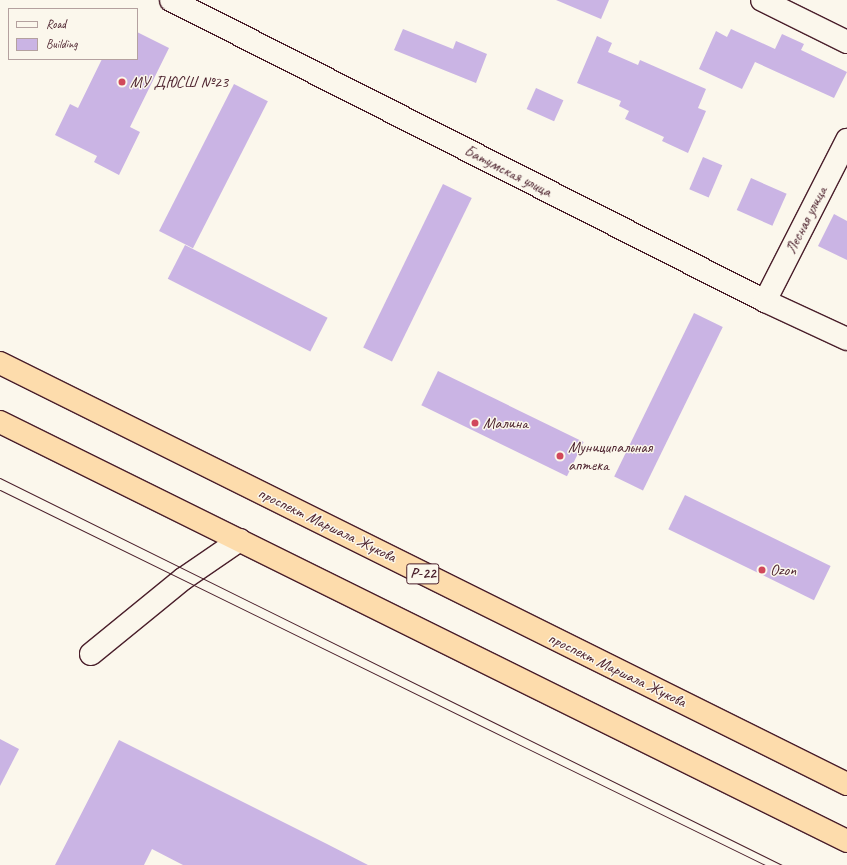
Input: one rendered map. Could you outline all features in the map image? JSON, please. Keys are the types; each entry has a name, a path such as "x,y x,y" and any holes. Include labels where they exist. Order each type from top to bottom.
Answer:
{"highway":[{"name":"проспект Маршала Жукова","path":"0,363 847,784"},
{"path":"0,422 847,841"}],"street":[{"name":"Батумская улица","path":"171,0 765,300 847,339"},
{"path":"762,0 847,42"},
{"name":"Лесная улица","path":"765,300 847,140"},
{"path":"91,654 183,579 240,540"}],"building":[{"path":"556,0 609,0 601,19"},
{"path":"403,29 453,49 456,41 487,54 476,83 394,50"},
{"path":"731,29 775,49 782,34 804,44 801,50 847,72 834,98 755,62 742,89 699,69 716,31 727,37"},
{"name":"МУ ДЮСШ №23","path":"138,32 169,48 130,127 140,132 119,175 94,162 97,156 55,135 70,104 78,108 102,60 138,60"},
{"path":"597,36 612,43 608,52 638,65 640,60 706,89 698,108 706,111 688,153 662,141 664,137 625,119 629,111 619,106 621,101 577,83"},
{"path":"234,84 268,101 193,248 159,231"},
{"path":"536,88 563,100 554,121 527,109"},
{"path":"703,157 722,165 709,197 689,189"},
{"path":"751,178 787,194 772,226 737,210"},
{"path":"443,184 472,198 392,362 363,348"},
{"path":"834,214 847,221 847,260 818,246"},
{"path":"185,245 328,318 310,351 168,279"},
{"path":"694,313 723,327 643,491 614,477"},
{"path":"438,371 584,442 567,476 421,405"},
{"path":"685,495 831,566 814,600 668,529"},
{"path":"0,739 19,749 0,786"},
{"path":"119,740 368,865 183,865 152,849 144,865 55,865"}],"tram line":[{"path":"0,478 782,865"},
{"path":"0,490 765,865"}],"place":[{"name":"МУ ДЮСШ №23","path":"122,82"},
{"name":"Малина","path":"475,423"},
{"name":"Муниципальная аптека","path":"560,456"},
{"name":"Ozon","path":"762,570"}]}
